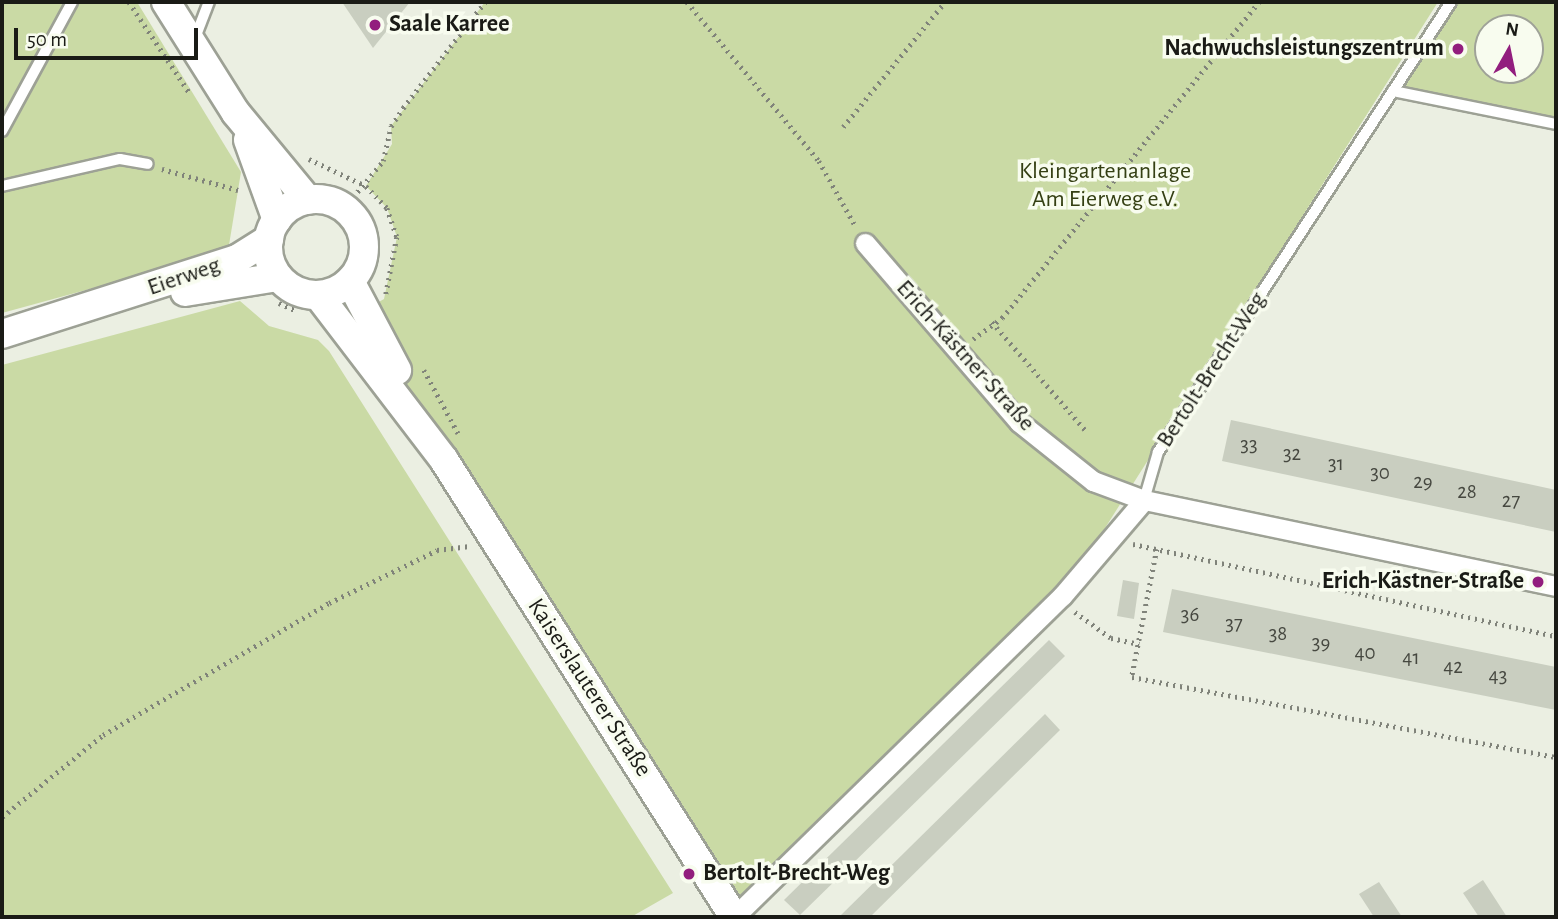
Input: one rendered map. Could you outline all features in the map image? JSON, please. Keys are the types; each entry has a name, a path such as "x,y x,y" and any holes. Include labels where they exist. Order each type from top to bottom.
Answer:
{"street":[{"path":"166,2 236,113 308,200 344,208 355,220 364,251 350,281 318,295 278,277 273,229 236,113"},
{"path":"273,229 308,200"},
{"name":"Eierweg","path":"2,334 96,307 237,259 273,229"},
{"name":"Erich-Kästner-Straße","path":"866,243 1019,422 1093,481 1144,500 1556,586"},
{"name":"Eierweg","path":"96,307 278,277"},
{"name":"Kaiserslauterer Straße","path":"350,281 453,449 484,524 734,917"},
{"name":"Kaiserslauterer Straße","path":"318,295 453,449"},
{"name":"Bertolt-Brecht-Weg","path":"734,917 1115,540 1144,500"}],"lane":[{"path":"2,131 72,2"},
{"path":"193,45 209,2"},
{"name":"Bertolt-Brecht-Weg","path":"1144,500 1158,452 1451,2"},
{"path":"1393,91 1556,124"},
{"path":"2,186 120,159 148,164"}],"path":[{"path":"344,208 366,186 392,144 391,126 485,2"},
{"path":"687,2 819,161 866,243"},
{"path":"843,127 945,2"},
{"path":"1086,432 992,322 1002,318 1259,2"},
{"path":"283,171 309,159 366,186 387,208 397,237 384,299"},
{"path":"148,164 245,191"},
{"path":"416,357 453,449"},
{"path":"2,817 103,735 329,603 437,550 480,545 484,524"},
{"path":"1115,540 1556,636"},
{"path":"1157,549 1132,677 1556,757"},
{"path":"1069,608 1111,638 1139,644"}],"green space":[{"path":"2,2 137,2 241,172 229,245 181,264 2,313"},
{"name":"Kleingartenanlage Am Eierweg e.V.","path":"485,2 1438,2 1062,596 734,917 444,460 365,310 384,299 397,237 387,208 366,186 392,144 391,126"},
{"name":"Nachwuchsleistungszentrum","path":"1459,2 1556,2 1556,124 1400,92"},
{"path":"240,301 269,326 318,340 329,351 673,893 631,917 2,917 2,365"}],"building":[{"name":"Saale Karree","path":"342,2 410,2 373,48"},
{"path":"1231,420 1556,490 1556,532 1222,461"},
{"path":"1123,580 1139,583 1134,619 1117,616"},
{"path":"1172,589 1556,667 1556,710 1163,632"},
{"path":"1049,640 1065,656 800,915 784,900"},
{"path":"1045,714 1060,730 870,917 839,917"},
{"path":"1483,880 1507,917 1479,917 1463,893"},
{"path":"1379,882 1402,917 1374,917 1359,894"}],"place":[{"name":"Saale Karree","path":"375,25"},
{"name":"Nachwuchsleistungszentrum","path":"1458,49"},
{"name":"Erich-Kästner-Straße","path":"1538,582"},
{"name":"Bertolt-Brecht-Weg","path":"689,874"}]}
